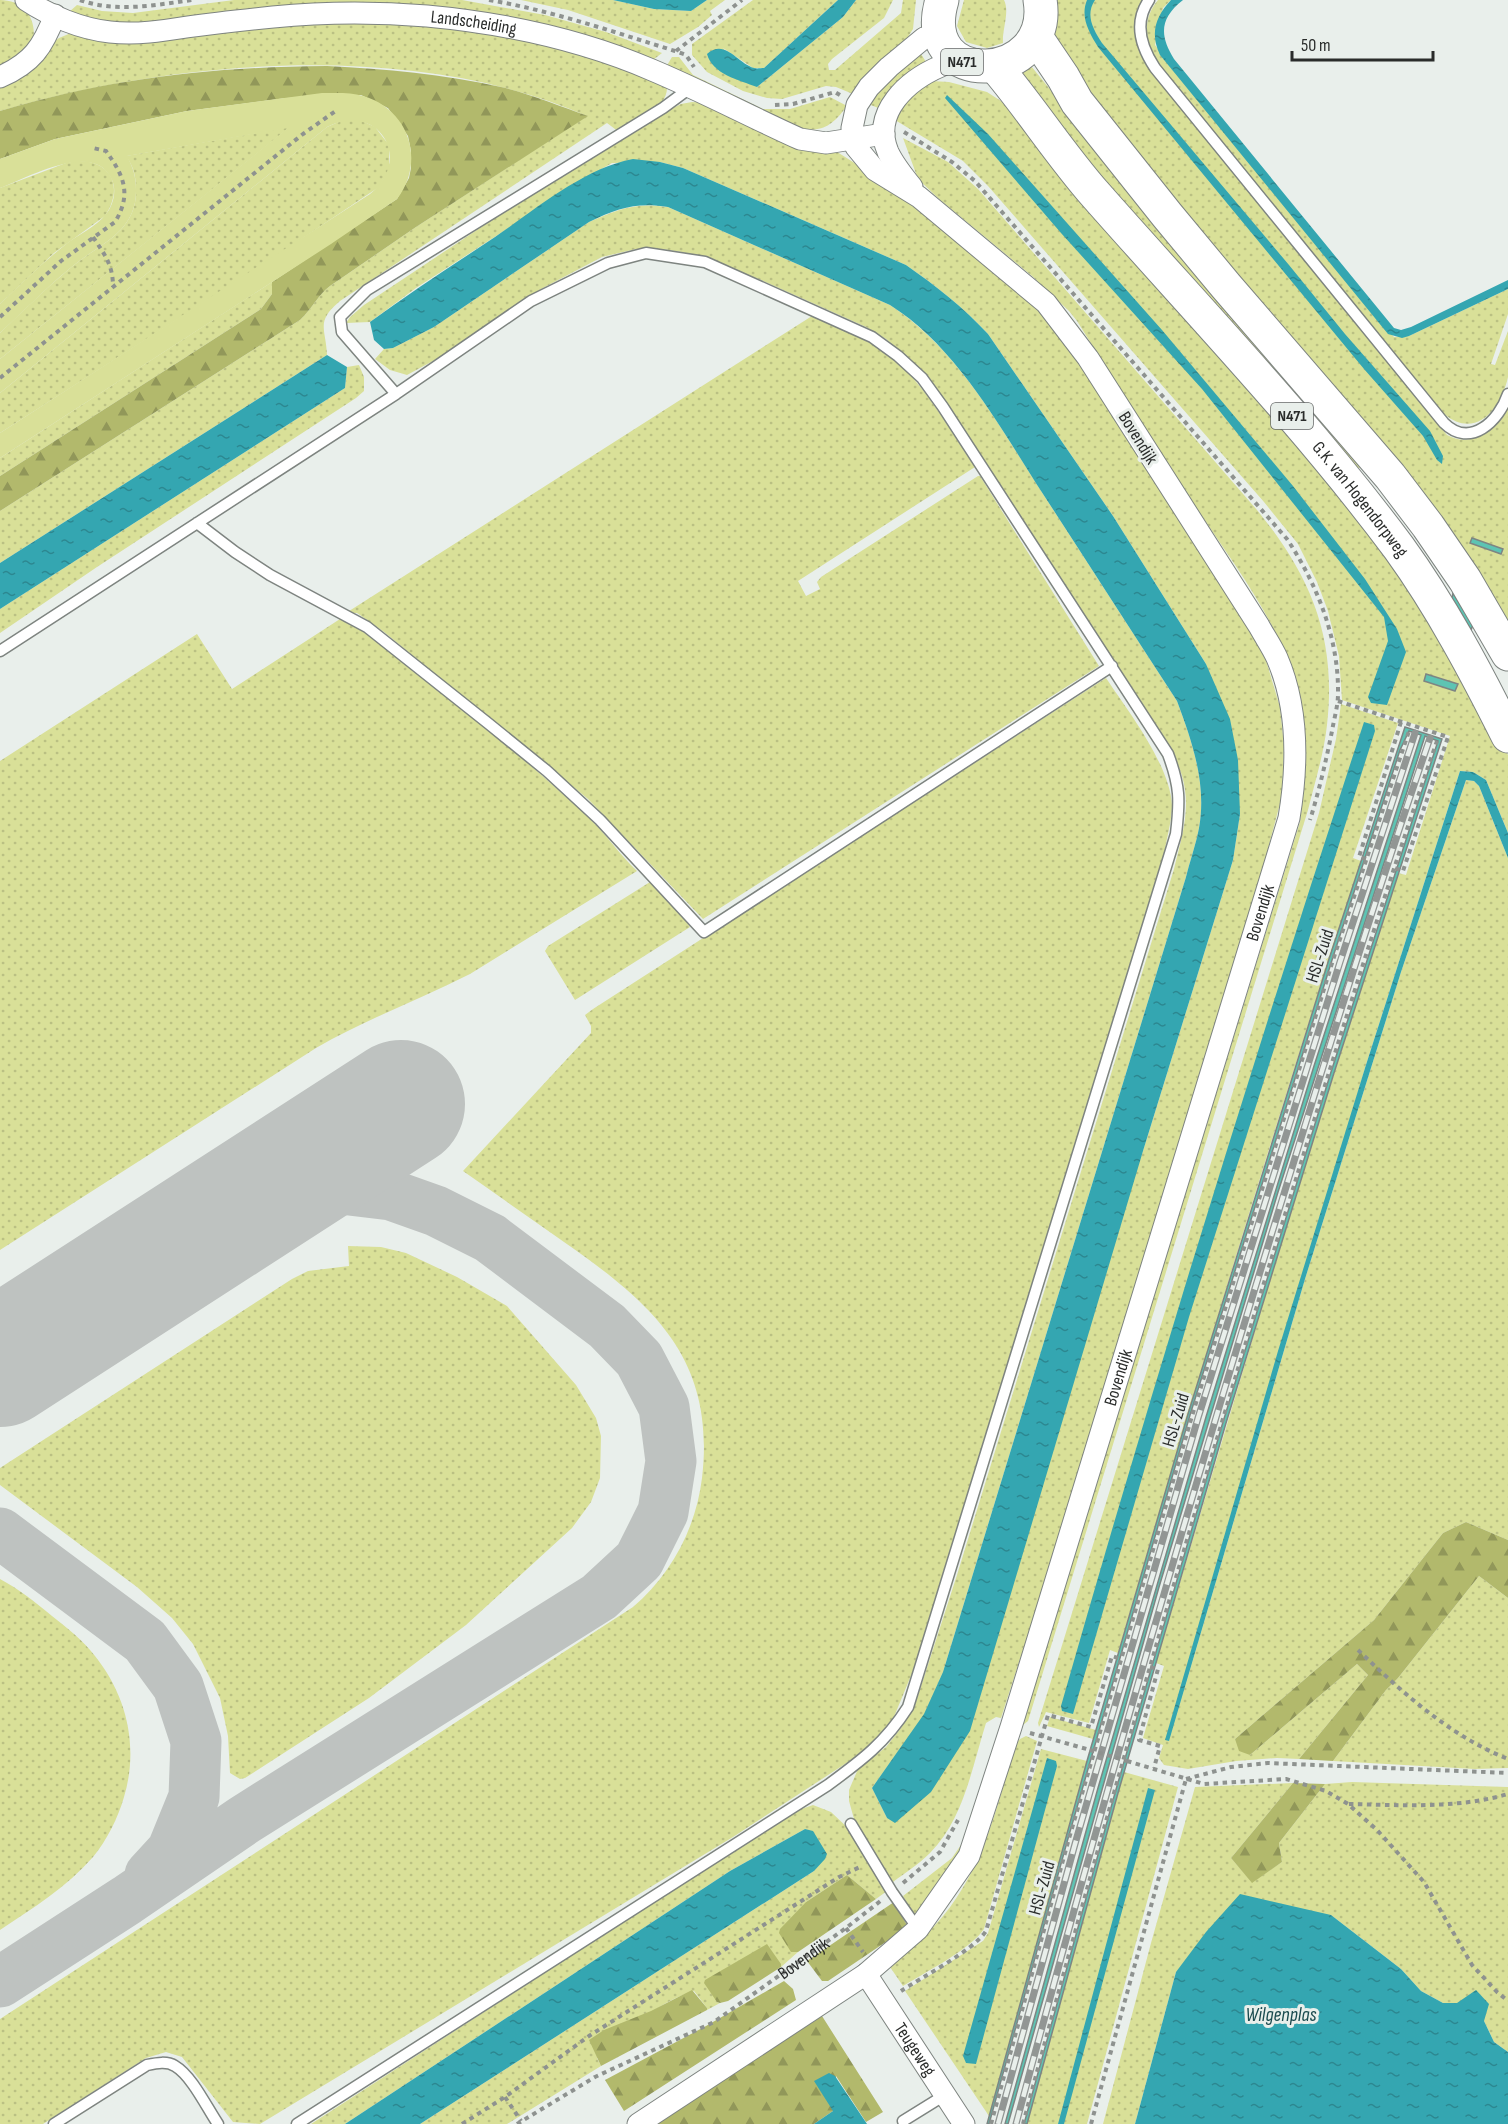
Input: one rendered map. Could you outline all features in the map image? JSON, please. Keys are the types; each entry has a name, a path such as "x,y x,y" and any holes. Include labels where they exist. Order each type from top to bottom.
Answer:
{"main road":[{"name":"N471","path":"928,0 922,24 924,38 932,54 948,62 964,78 992,75 1032,42 1023,33 1024,0"},
{"name":"N471","path":"942,0 937,18 939,36 948,62"},
{"path":"1032,42 1040,17 1040,0"},
{"name":"G.K. van Hogendorpweg","path":"1032,42 1054,83 1077,102 1226,286 1390,476 1465,580 1508,654"},
{"name":"G.K. van Hogendorpweg","path":"992,75 1000,90 1038,123 1093,192 1201,311 1320,448 1400,550 1460,646 1508,736"}],"street":[{"name":"Landscheiding","path":"26,0 82,26 109,32 128,33 287,16 379,14 428,16 511,29 567,42 651,70 694,80 801,140 826,143 884,134"},
{"path":"0,77 31,59 46,39 55,15"},
{"path":"853,140 852,128 857,105 869,87 924,38"},
{"path":"884,134 884,120 893,103 910,83 948,62"},
{"name":"Bovendijk","path":"884,134 887,150 894,164 920,197"},
{"name":"Bovendijk","path":"638,2124 866,1974 918,1929 969,1856 1004,1749 1289,818 1294,789 1296,746 1290,703 1277,659 1259,626 1088,358 1046,303 920,197 875,170 853,140"},
{"name":"Teugeweg","path":"866,1974 964,2124"}],"lane":[{"path":"1149,0 1141,14 1140,35 1145,53 1155,68 1444,423 1451,430 1463,434 1478,430 1495,417 1502,408 1508,393"},
{"path":"396,394 342,332 340,317 367,290 663,108 694,80"},
{"path":"0,651 396,394 531,301 608,262 646,253 705,262 872,338 898,356 922,378 1112,666 1168,754 1177,777 1179,804 1176,834 908,1707 894,1729 872,1752 828,1785 297,2124"},
{"path":"197,523 270,575 367,627 489,724 547,771 600,820 704,932 1112,666"},
{"path":"851,1824 892,1892 918,1929"},
{"path":"54,2124 147,2065 162,2062 174,2066 185,2075 218,2124"},
{"path":"903,2121 945,2095"}],"path":[{"path":"80,0 111,7 147,7 192,0"},
{"path":"694,80 686,55 675,51 742,0"},
{"path":"774,105 793,104 834,92 857,105"},
{"path":"0,378 303,134 337,110"},
{"path":"0,317 61,261 115,222 124,200 124,182 119,169 106,151 93,148"},
{"path":"93,237 113,272 113,287"},
{"path":"1337,701 1448,737 1403,871 1395,868"},
{"path":"1366,859 1359,857 1401,722"},
{"name":"HSL-Zuid","path":"991,2124 1121,1659 1192,1416 1262,1186 1409,731"},
{"path":"1023,2124 1150,1667 1286,1212 1437,741"},
{"path":"1358,1650 1401,1692 1458,1733 1508,1759"},
{"path":"884,2002 968,1948 986,1931 1048,1715 1091,1727 1112,1656 1121,1659"},
{"path":"1150,1667 1158,1669 1138,1740 1160,1746 1155,1768"},
{"path":"1030,1733 1204,1784 1287,1779 1326,1791 1348,1804 1377,1830 1424,1882 1472,1965 1508,2001"},
{"path":"1186,1779 1231,1767 1268,1763 1508,1773"},
{"path":"1091,2124 1186,1779"},
{"path":"1348,1804 1429,1806 1495,1798 1508,1794"},
{"name":"Bovendijk","path":"519,2123 595,2077 714,2022 846,1928 940,1852 961,1815"},
{"path":"462,2124 505,2097 599,2030 839,1877 874,1860"},
{"path":"846,1928 865,1954 866,1974"},
{"path":"505,2097 519,2123"}],"green space":[{"path":"0,0 9,1 23,8 32,21 34,37 32,46 0,70"},
{"path":"234,0 462,0 545,15 606,32 662,53 653,60 508,21 147,26 102,22 69,12 77,5 102,11 133,13"},
{"path":"521,0 613,0 654,9 691,11 707,0 725,0 710,11 712,15 698,27 670,44 568,10"},
{"path":"753,0 838,0 764,68 753,68 723,48 757,87 843,17 856,0 893,0 884,18 832,59 828,64 829,70 835,70 901,13 903,0 916,0 913,29 904,43 853,94 836,87 826,86 782,99 767,98 743,91 707,72 692,55 692,44"},
{"path":"964,0 1004,0 1006,10 1003,43 987,48 966,42 957,26"},
{"path":"1053,0 1142,0 1136,16 1135,33 1139,50 1147,66 1447,435 1465,440 1482,435 1497,423 1508,408 1508,628 1287,341 1053,47"},
{"path":"1158,0 1171,0 1163,8 1155,45 1394,337 1409,336 1508,289 1508,314 1491,364 1495,365 1508,331 1508,377 1500,400 1485,417 1467,424 1444,414 1164,72 1150,46 1147,28 1148,18"},
{"path":"302,20 453,24 617,63 667,88 666,95 656,108 619,132 607,123 340,301 327,314 325,320 327,355 0,563 0,511 300,320 330,286 587,116 520,92 448,76 372,67 295,66 218,70 142,79 69,93 0,111 0,83 59,38 71,33"},
{"path":"918,49 926,62 881,109 868,104"},
{"path":"672,57 679,57 693,75 763,109 790,109 830,97 847,106 835,120 824,127 810,129 792,127 666,67"},
{"path":"1027,61 1113,167 1363,460 1360,468 1351,467 1098,173 1017,68"},
{"path":"327,66 414,73 479,82 523,93 588,116 416,227 330,286 300,320 0,511 0,476 261,309 272,294 272,282 397,199 409,178 411,151 408,136 388,108 361,95 286,98 187,111 55,139 0,159 0,111 82,90 162,76 243,69"},
{"path":"931,81 949,82 987,92 1004,103 1384,548 1474,689 1508,755 1508,833 1486,780 1473,772 1460,771 1365,1068 1169,1741 1305,1279 1401,972 1466,780 1474,781 1479,786 1508,858 1508,1540 1466,1522 1443,1533 1374,1620 1235,1739 1250,1755 1357,1664 1368,1675 1299,1759 1236,1761 1188,1769 1164,1765 1159,1758 1163,1745 1143,1738 1164,1666 1156,1663 1290,1213 1398,873 1406,875 1450,736 1342,700 1339,656 1328,611 1317,582 1298,544 988,186 963,161 895,120 911,90"},
{"path":"322,93 348,93 363,96 392,112 402,124 411,153 410,169 406,184 397,199 0,458 0,433 370,194 383,180 389,165 389,151 384,138 375,128 361,122 345,121 327,127 0,393 0,359 288,128 127,156 134,172 136,190 135,205 130,218 113,237 79,261 0,333 0,304 56,252 102,219 111,207 114,189 112,180 103,168 91,163 76,162 43,170 0,188 0,159 55,139 187,111"},
{"path":"692,102 709,103 834,150 880,179 937,223 995,275 1039,308 1056,328 1240,612 1265,657 1280,707 1284,746 1282,796 1265,860 1053,1557 1001,1718 996,1717 986,1723 966,1792 942,1839 917,1865 893,1882 854,1819 849,1801 849,1790 858,1769 886,1747 915,1705 1174,869 1186,810 1184,783 1180,771 1166,741 939,394 900,351 866,327 761,280 706,259 661,249 636,249 602,257 541,289 444,355 407,375 390,370 375,359 384,349 393,348 434,327 589,222 618,210 646,205 668,207 890,305 937,344 957,366 994,416 1177,701 1183,716 1200,779 1201,812 1195,846 943,1672 925,1714 872,1788 887,1818 1143,1151 1233,860 1240,814 1206,664 1113,516 988,334 949,297 906,265 683,168 660,162 612,163 416,288 370,322 346,323 364,305 537,190 669,110"},
{"path":"358,119 375,127 389,145 389,171 379,187 0,433 0,393 327,127 343,120"},
{"path":"290,127 0,359 0,333 68,270 113,237 130,218 135,205 136,185 133,168 126,156"},
{"path":"903,138 948,162 978,189 1257,510 1292,559 1306,584 1316,610 1328,664 1329,693 1326,736 1308,810 1028,1721 1023,1725 1300,822 1305,780 1304,723 1295,680 1285,653 1258,600 1163,457 1077,321 1032,276 918,179"},
{"path":"77,161 99,165 106,171 114,186 111,206 105,216 54,253 0,304 0,188"},
{"path":"272,282 272,294 261,309 0,476 0,458"},
{"path":"812,316 863,339 894,359 908,372 932,403 975,467 798,581 806,596 820,589 817,582 821,577 980,476 1099,666 703,919 588,799 384,632 357,613 346,613"},
{"path":"359,365 364,377 364,391 356,398 0,633 0,609 345,388 347,367"},
{"path":"340,619 364,630 506,745 588,817 637,871 470,974 316,1048 0,1250 0,761 197,634 232,689"},
{"path":"1106,678 1136,722 1164,773 1172,811 1164,856 915,1666 891,1724 868,1749 733,1837 260,2124 233,2122 182,2057 166,2052 146,2058 43,2124 0,2124 0,2019 633,1607 659,1580 680,1549 699,1497 704,1436 699,1400 688,1367 672,1339 625,1288 463,1171 591,1033 591,1026 585,1015"},
{"path":"1341,704 1398,723 1353,858 1361,861 1236,1256 1118,1653 1110,1650 1089,1723 1046,1712 1039,1727 1038,1723 1319,813 1336,739"},
{"path":"650,882 690,927 575,1000 545,951 548,946"},
{"path":"348,1246 381,1247 406,1253 457,1277 507,1306 576,1385 596,1418 601,1436 600,1478 591,1502 572,1528 466,1625 369,1698 245,1778 240,1779 230,1773 228,1736 220,1698 193,1644 172,1618 137,1587 0,1485 0,1468 292,1279 308,1271 349,1266"},
{"path":"1466,1522 1508,1540 1508,1598 1479,1576 1386,1690 1333,1761 1299,1759 1368,1675 1357,1664 1250,1755 1239,1751 1235,1739 1374,1620 1443,1533"},
{"path":"1479,1576 1508,1598 1508,1768 1475,1769 1333,1761 1386,1690"},
{"path":"0,1579 27,1596 80,1639 106,1671 122,1705 127,1723 130,1760 122,1805 112,1828 93,1857 61,1887 0,1930"},
{"path":"1050,1717 1096,1730 1093,1739 1047,1726"},
{"path":"1026,1736 1037,1741 984,1929 969,1945 903,1986 890,1967 934,1926 950,1907 968,1879 985,1842 1016,1743"},
{"path":"1041,1749 1087,1761 989,2116 905,1991 983,1941 988,1933"},
{"path":"1124,1772 1178,1787 1087,2124 1027,2124"},
{"path":"1352,1782 1508,1787 1508,2052 1494,2042 1484,2021 1457,2003 1443,2003 1421,1991 1401,1969 1331,1915 1176,1972 1135,2124 1103,2124 1195,1787 1293,1783 1231,1858 1252,1882 1282,1862 1279,1843 1325,1784"},
{"path":"1293,1783 1325,1784 1279,1843 1282,1862 1252,1883 1231,1858"},
{"path":"813,1805 831,1812 849,1829 887,1891 876,1899 847,1875 806,1902 793,1952 798,1952 781,1967 781,1964 707,2010 694,1991 654,2010 597,2058 601,2066 507,2124 420,2124 814,1871 805,1829 730,1871 345,2124 311,2124 793,1812"},
{"path":"965,1839 964,1854 916,1919 903,1896 952,1858"},
{"path":"847,1875 876,1899 798,1952 791,1952 779,1933 780,1929 806,1902"},
{"path":"894,1902 908,1927 828,1981 822,1981 807,1961"},
{"path":"767,1944 781,1967 728,2001 717,2002 704,1983 705,1980"},
{"path":"784,1981 793,1989 796,2000 624,2111 605,2080"},
{"path":"692,1990 707,2010 601,2066 589,2040 604,2030 651,2011"},
{"path":"822,2016 883,2112 866,2122 836,2076 833,2111 814,2124 656,2124"}],"water":[{"path":"613,0 707,0 691,11 654,9"},
{"path":"838,0 856,0 843,17 757,87 727,75 714,67 710,61 707,54 720,49 731,53 754,68 764,68"},
{"path":"1087,0 1095,0 1090,17 1102,43 1345,334 1430,431 1443,456 1442,464 1437,460 1423,436 1364,369 1098,47 1085,18"},
{"path":"1171,0 1183,0 1170,13 1164,27 1166,42 1174,59 1394,328 1401,330 1411,327 1508,280 1508,289 1409,336 1402,338 1388,334 1160,55 1155,40 1156,26 1161,13"},
{"path":"947,95 988,134 1162,330 1293,486 1365,579 1397,629 1406,652 1387,705 1371,703 1368,697 1388,641 1384,617 1202,389 1061,233 945,98"},
{"path":"633,159 660,162 683,168 906,265 949,297 979,324 1113,516 1206,664 1230,719 1238,760 1240,814 1233,860 1143,1151 970,1731 931,1792 895,1823 887,1818 872,1788 924,1714 943,1672 1186,877 1199,828 1200,779 1193,747 1177,701 994,417 957,366 936,343 890,305 668,207 647,205 619,210 589,222 434,327 393,348 384,349 374,340 370,322 401,300 579,180 615,164"},
{"path":"327,355 347,367 345,388 0,609 0,563"},
{"path":"1364,722 1374,725 1375,731 1189,1317 1073,1714 1062,1711 1061,1706 1170,1336"},
{"path":"1460,771 1473,772 1486,780 1508,833 1508,858 1479,786 1474,781 1466,780 1401,972 1305,1279 1169,1741 1165,1740 1278,1351"},
{"path":"1047,1758 1056,1761 1057,1766 976,2064 966,2063 963,2056"},
{"path":"1148,1788 1155,1790 1064,2124 1058,2124"},
{"path":"805,1829 813,1831 827,1854 814,1871 420,2124 345,2124 730,1871"},
{"name":"Wilgenplas","path":"1240,1894 1331,1915 1401,1969 1421,1991 1443,2003 1457,2003 1476,1990 1489,2004 1484,2021 1494,2042 1508,2052 1508,2124 1135,2124 1176,1972 1206,1932"},
{"path":"829,2073 835,2076 867,2124 814,2124 833,2111 814,2081"}],"building":[{"path":"1472,538 1503,549 1501,554 1470,543"},
{"path":"1453,593 1473,625 1471,630 1452,598"},
{"path":"1426,674 1458,684 1455,691 1424,681"},
{"path":"1405,727 1442,739 1334,1073 1226,1423 1118,1793 1027,2124 1024,2124 1115,1793 1223,1422 1331,1072 1438,741 1425,736 1278,1192 1159,1587 1008,2124 1005,2124 1098,1788 1206,1417 1314,1066 1421,735 1409,731 1400,750 1332,960 1190,1415 1067,1842 989,2124 987,2124 1087,1761 1188,1414 1329,959"}],"taxiway":[{"path":"0,1982 127,1900 244,1820 599,1597 639,1560 663,1512 671,1461 664,1407 639,1359 607,1326 490,1238 436,1211 391,1195 341,1189 288,1198 202,1232"},
{"path":"0,1533 145,1641 178,1686 196,1741 194,1797 172,1851 150,1875"}],"runway":[{"path":"0,1363 401,1104"}],"railway":[{"path":"998,2124 1075,1844 1198,1418 1340,962 1415,733"},
{"path":"1016,2124 1102,1809 1224,1390 1341,1011 1430,738"}]}
